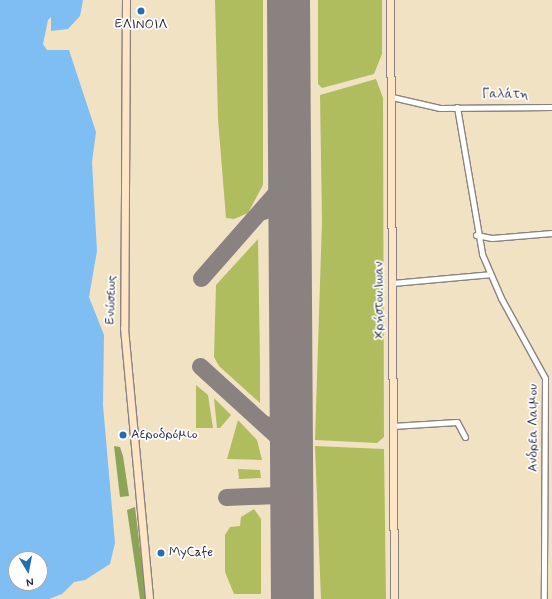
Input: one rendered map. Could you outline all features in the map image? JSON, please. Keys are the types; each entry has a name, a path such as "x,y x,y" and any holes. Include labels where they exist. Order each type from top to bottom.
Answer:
{"street":[{"name":"Ενώσεως","path":"126,0 124,328 149,599"},
{"name":"Χρήστου.Ιωαν","path":"390,0 392,97 392,426 394,599"},
{"name":"Γαλάτη","path":"392,97 426,107 552,107"},
{"name":"Ανδρεα Λαιμου","path":"457,108 476,235 490,274 545,378 544,599"},
{"path":"476,235 492,238 552,233"},
{"path":"392,283 490,274"},
{"path":"392,426 456,422 465,437"}],"green space":[{"path":"215,0 263,0 263,185 248,213 234,219 226,218 218,119"},
{"path":"318,0 382,0 382,54 374,74 322,88 318,84"},
{"path":"376,79 383,98 384,437 377,443 315,440 322,221 320,95"},
{"path":"258,239 260,403 219,366 214,357 216,285"},
{"path":"196,385 208,395 213,428 196,428"},
{"path":"214,398 231,415 220,428 217,428"},
{"path":"238,420 257,440 262,460 227,459"},
{"path":"114,446 120,447 123,456 129,496 120,497"},
{"path":"315,446 384,449 386,599 321,599"},
{"path":"238,469 260,470 261,478 239,479"},
{"path":"135,507 146,599 140,599 127,510"},
{"path":"254,509 261,519 261,594 234,594 225,572 225,535 230,527 240,526 241,517"}],"water":[{"path":"0,0 83,0 80,16 68,29 51,31 51,17 48,20 43,44 47,50 69,50 96,132 92,162 97,251 89,297 104,335 103,405 115,543 110,564 85,580 74,582 62,594 49,599 0,599"}],"taxiway":[{"path":"201,278 289,178"},
{"path":"263,211 274,204 282,206 290,220"},
{"path":"200,366 279,438 291,461"},
{"path":"265,424 279,428 291,419"},
{"path":"226,497 277,495 292,504"}],"runway":[{"path":"288,0 292,599"}],"place":[{"name":"ΕΛΙΝΟΙΛ","path":"141,11"},
{"name":"Αεροδρόμιο","path":"123,435"},
{"name":"MyCafe","path":"161,553"}]}
